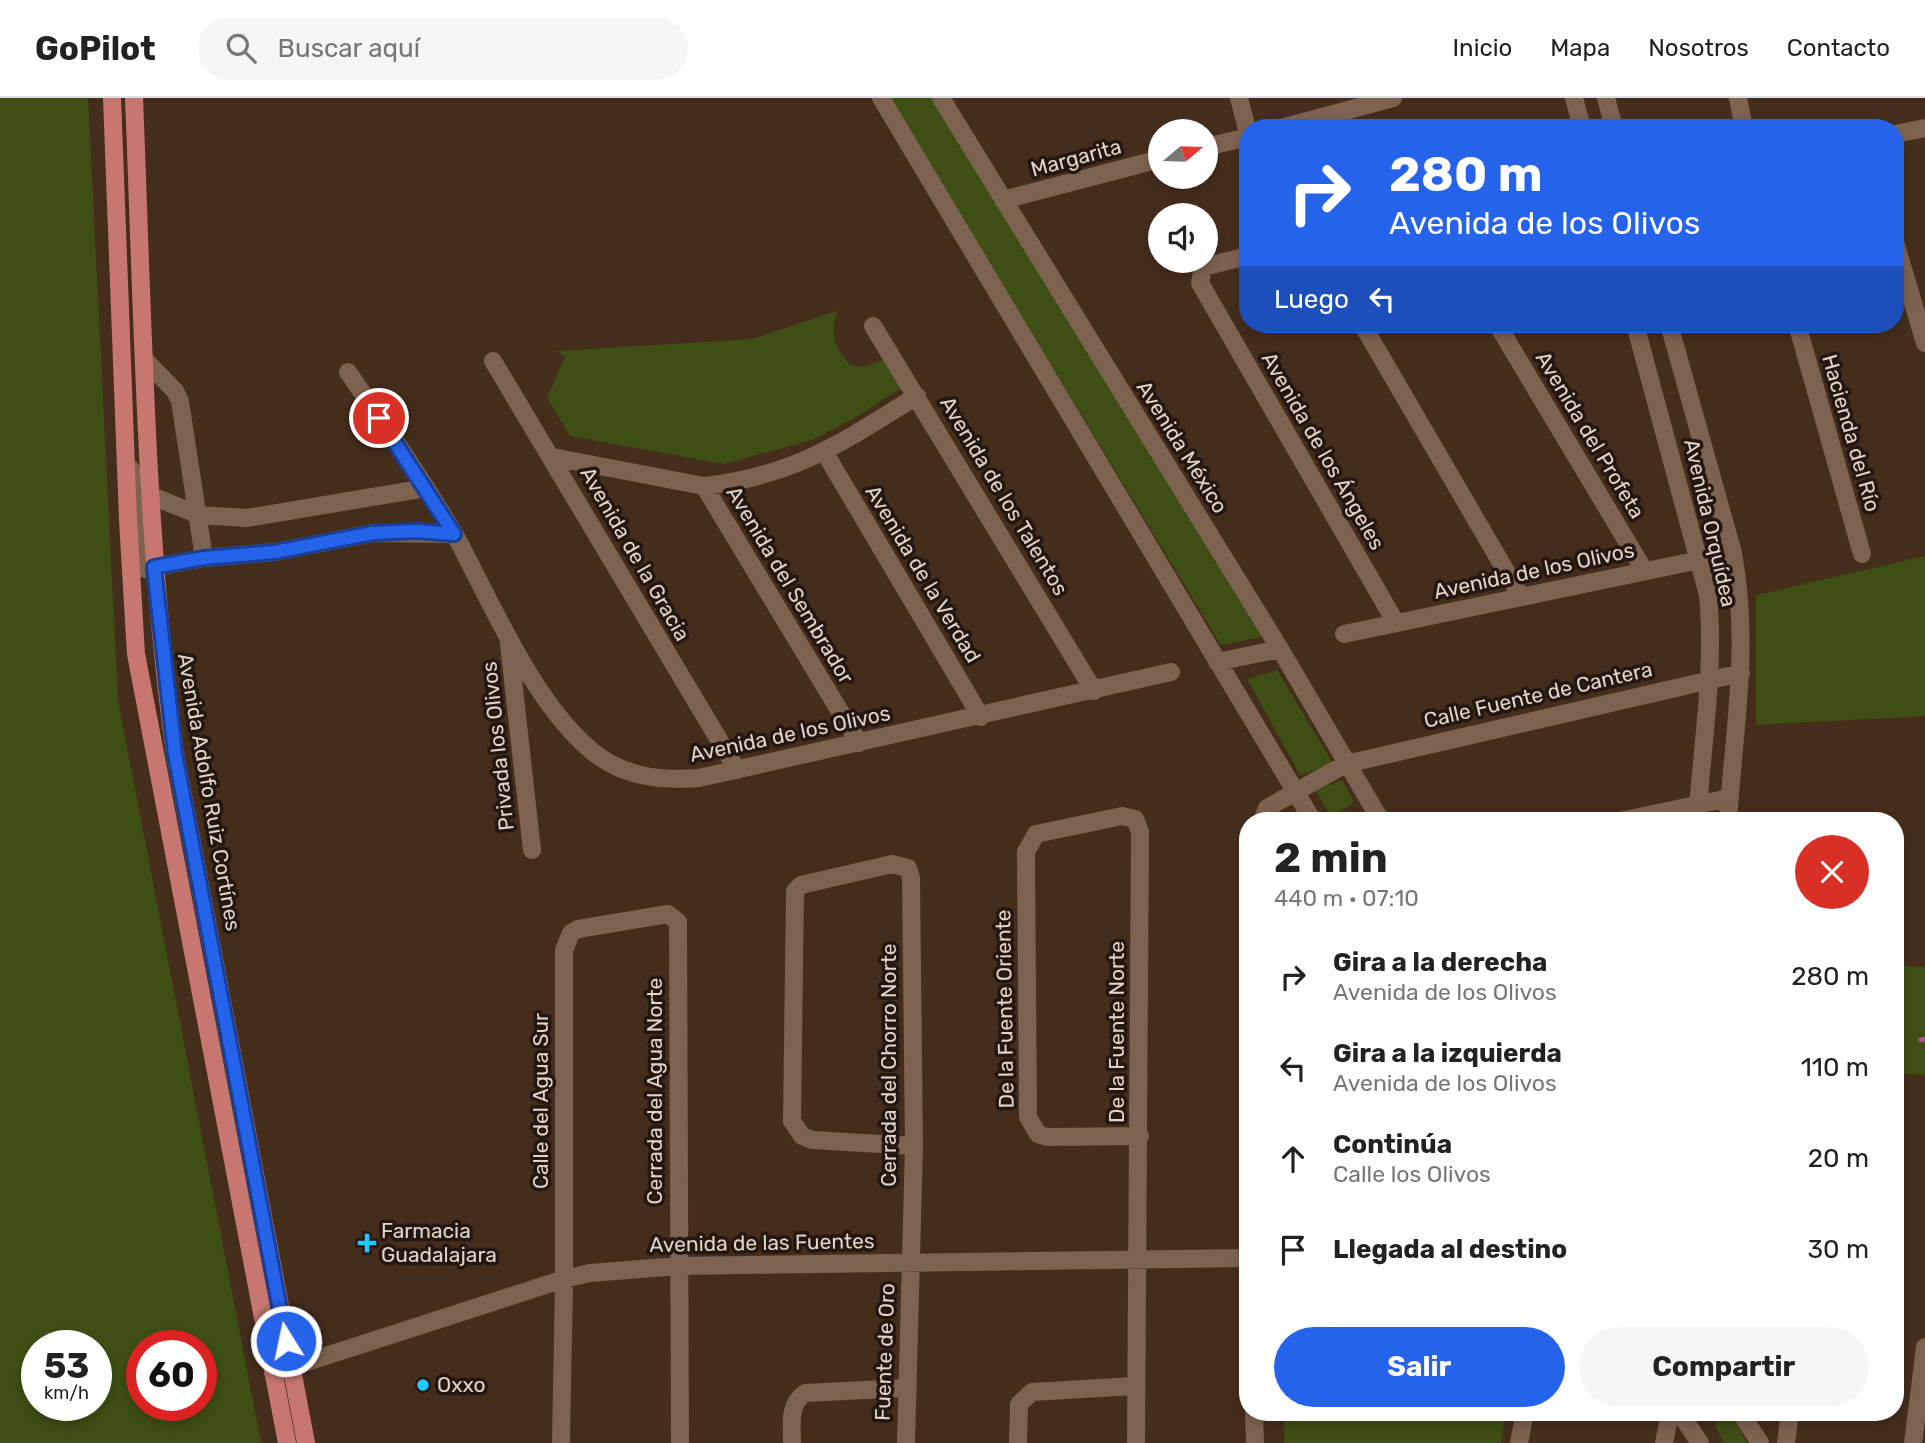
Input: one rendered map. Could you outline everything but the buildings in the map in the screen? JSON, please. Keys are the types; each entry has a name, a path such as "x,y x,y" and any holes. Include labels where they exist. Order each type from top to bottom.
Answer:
{"main road":[{"path":"112,98 123,406 136,654 287,1443"},
{"name":"Avenida Adolfo Ruiz Cortínes","path":"134,98 145,360 144,499 175,754 306,1443"}],"street":[{"path":"881,98 1308,812"},
{"name":"Avenida México","path":"941,98 1280,649 1373,812"},
{"path":"1239,98 1244,119"},
{"path":"1315,119 1393,98"},
{"path":"1574,98 1580,119"},
{"path":"1606,98 1612,119"},
{"path":"1738,98 1742,119"},
{"path":"1904,132 1925,128"},
{"path":"1218,144 1239,138"},
{"name":"Margarita","path":"1003,201 1148,162"},
{"name":"Avenida de los Ángeles","path":"1239,258 1203,267 1199,276 1202,288 1396,623"},
{"path":"1904,272 1925,343"},
{"name":"Avenida de los Talentos","path":"873,326 1094,691"},
{"path":"1367,333 1521,597"},
{"name":"Avenida del Profeta","path":"1502,333 1644,570"},
{"name":"Avenida Orquídea","path":"1638,333 1700,558 1710,618 1711,678 1698,812"},
{"name":"Avenida Orquídea","path":"1672,333 1733,552 1742,616 1741,673 1729,812"},
{"name":"Hacienda del Río","path":"1800,333 1862,554"},
{"path":"145,360 170,385 180,401 204,558"},
{"name":"Avenida de la Gracia","path":"493,361 737,771"},
{"name":"Avenida de los Olivos","path":"348,372 454,534 531,676 563,719 593,752 626,772 667,780 737,771 1171,672"},
{"path":"552,457 704,486 761,476 825,453 917,396"},
{"path":"123,406 144,499"},
{"name":"Avenida de la Verdad","path":"825,453 981,717"},
{"name":"Avenida del Sembrador","path":"704,486 859,743"},
{"path":"144,499 199,514 271,516 426,488"},
{"path":"128,520 144,499"},
{"path":"154,567 204,558 275,552 373,533 416,531 454,534"},
{"name":"Avenida de los Olivos","path":"1344,634 1733,552"},
{"name":"Privada los Olivos","path":"509,637 532,850"},
{"path":"1217,662 1280,649"},
{"name":"Calle Fuente de Cantera","path":"1265,812 1267,808 1295,790 1346,764 1741,673"},
{"path":"1698,812 1730,798"},
{"name":"De la Fuente Norte","path":"1025,862 1029,843 1036,834 1122,816 1135,820 1140,832 1136,1443"},
{"name":"De la Fuente Oriente","path":"1025,862 1028,1117 1031,1127 1047,1137 1140,1136"},
{"name":"Cerrada del Chorro Norte","path":"911,1263 914,1146 911,878 908,868 892,864 797,888 792,1121 795,1129 812,1140 914,1146"},
{"name":"Cerrada del Agua Norte","path":"578,929 668,914 675,916 678,922 680,1443"},
{"name":"Calle del Agua Sur","path":"561,1443 564,950 571,933 578,929"},
{"name":"Avenida de las Fuentes","path":"274,1373 564,1279 590,1273 678,1266 1239,1258"},
{"name":"Fuente de Oro","path":"906,1443 905,1388 911,1263"},
{"path":"1913,1443 1925,1346"},
{"path":"1018,1443 1019,1404 1025,1396 1038,1391 1135,1386"},
{"path":"792,1443 792,1411 799,1397 805,1393 905,1388"},
{"path":"1254,1421 1255,1443"},
{"path":"1519,1443 1523,1421"},
{"path":"1664,1443 1668,1421"},
{"path":"1684,1421 1696,1440"},
{"path":"1695,1421 1696,1440"},
{"path":"1746,1421 1760,1443"},
{"path":"1786,1443 1789,1421"}],"green space":[{"path":"0,98 88,98 118,700 261,1443 0,1443"},
{"path":"889,98 933,98 1262,637 1221,645"},
{"path":"837,311 835,340 850,365 863,367 885,359 906,385 851,420 812,440 724,464 570,436 547,398 565,357 557,351 753,339"},
{"path":"1925,556 1925,716 1756,725 1756,595"},
{"path":"1277,670 1334,765 1300,775 1247,679"},
{"path":"1342,780 1354,802 1340,812 1328,812 1315,790"},
{"path":"1904,966 1925,967 1925,1075 1904,1074"},
{"path":"1285,1421 1505,1421 1501,1443 1284,1443"},
{"path":"1717,1421 1735,1421 1747,1443 1724,1443 1716,1428"}],"waterway":[{"path":"1921,1040 1925,1039"}],"place":[{"name":"Farmacia Guadalajara","path":"367,1243"},
{"name":"Oxxo","path":"423,1385"}],"route":[{"path":"286,1341 175,754 154,567 204,558 275,552 373,533 416,531 454,534 379,418"}]}
